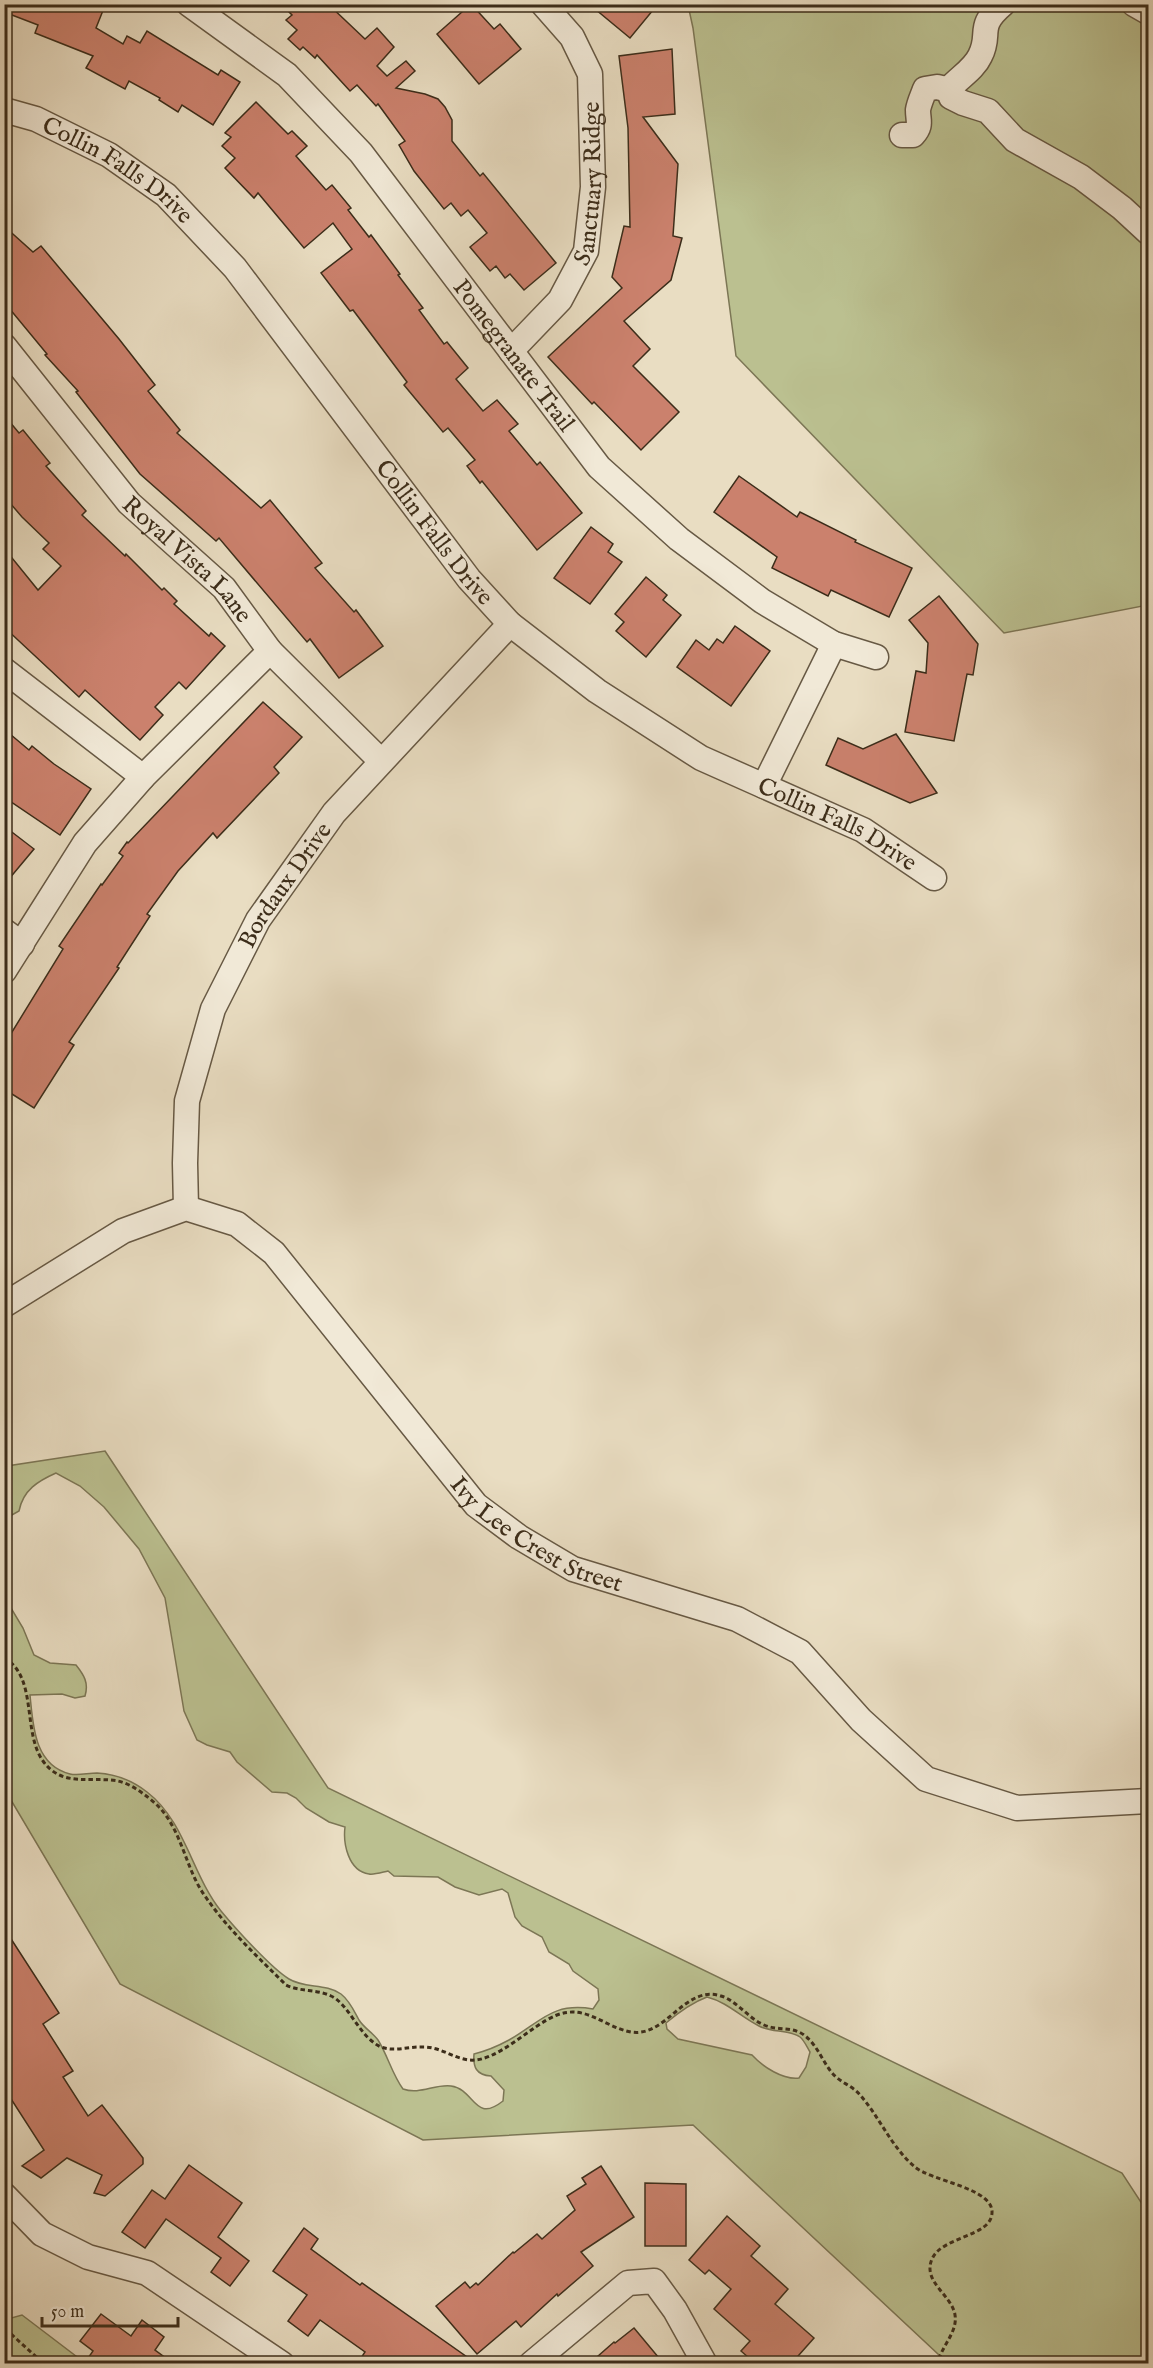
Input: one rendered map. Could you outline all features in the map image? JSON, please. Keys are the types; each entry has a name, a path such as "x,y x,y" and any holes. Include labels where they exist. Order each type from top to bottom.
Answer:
{"street":[{"name":"Pomegranate Trail","path":"189,4 287,75 361,153 599,467 679,539 762,601 834,644 876,657"},
{"name":"Sanctuary Ridge","path":"511,351 561,300 586,251 593,187 590,74 572,37 543,4"},
{"path":"950,90 983,51 985,28 1003,4"},
{"path":"1134,4 1149,12"},
{"path":"902,135 913,135 921,123 918,110 925,89 938,87 950,90"},
{"path":"950,90 951,97 963,104 987,111 1015,140 1081,177 1149,232"},
{"name":"Collin Falls Drive","path":"4,110 36,119 110,155 166,195 235,268 469,579 510,624 597,691 701,758 863,830 934,878"},
{"name":"Royal Vista Lane","path":"4,346 129,503 224,588 270,651 381,761"},
{"name":"Bordaux Drive","path":"186,1208 187,1101 213,1010 258,920 334,813 510,624"},
{"path":"764,786 834,644"},
{"path":"4,971 13,938 85,843 143,777 270,651"},
{"path":"4,670 143,777"},
{"path":"4,1305 123,1232 186,1208"},
{"name":"Ivy Lee Crest Street","path":"186,1208 237,1224 274,1253 476,1505 519,1537 573,1569 737,1619 800,1652 861,1720 926,1779 1017,1808 1149,1801"},
{"path":"4,2195 42,2234 88,2257 147,2272 282,2364"},
{"path":"531,2364 628,2283 654,2282 675,2310 705,2364"}],"path":[{"path":"4,1658 13,1662 19,1673 28,1697 32,1733 37,1751 45,1764 66,1779 121,1782 137,1790 158,1806 168,1819 199,1887 216,1912 286,1985 295,1989 330,1995 342,2003 363,2032 382,2048 395,2050 424,2046 466,2060 477,2060 507,2047 555,2016 568,2012 586,2013 633,2032 648,2030 660,2024 691,2000 708,1995 721,1996 766,2026 793,2029 804,2036 815,2046 835,2076 862,2096 908,2161 921,2172 978,2192 989,2200 992,2212 989,2222 971,2235 941,2247 932,2259 931,2270 934,2281 955,2314 953,2330 938,2364"},
{"path":"4,2332 10,2333 44,2364"}],"green space":[{"path":"688,5 1148,5 1148,605 1004,633 736,356 693,28"},
{"path":"105,1451 328,1788 1122,2173 1148,2213 1148,2363 944,2363 939,2355 693,2125 423,2140 120,1984 5,1790 5,1598 23,1628 34,1655 50,1663 76,1665 86,1683 85,1696 75,1698 62,1694 30,1695 34,1731 42,1753 49,1762 70,1774 97,1773 124,1779 147,1792 160,1804 171,1818 211,1897 221,1911 264,1958 289,1979 302,1984 328,1988 341,1994 352,2006 361,2023 378,2040 403,2089 415,2091 451,2086 459,2088 480,2107 486,2109 493,2107 503,2101 504,2090 491,2076 476,2070 474,2054 505,2042 557,2011 567,2008 593,2009 599,2000 598,1989 573,1971 569,1964 549,1952 542,1937 522,1926 515,1917 508,1893 502,1889 479,1895 455,1887 438,1877 394,1876 388,1871 376,1874 362,1872 356,1868 348,1855 345,1827 329,1822 287,1793 272,1792 237,1762 230,1752 197,1740 184,1711 165,1598 139,1549 104,1507 80,1486 56,1473 32,1487 24,1497 19,1511 10,1516 5,1526 4,1479 7,1466","holes":["707,1997 759,2026 801,2038 810,2052 806,2067 799,2078 786,2077 774,2072 752,2055 678,2039 667,2029 666,2023 685,2008"]},
{"path":"22,2315 85,2363 5,2363 4,2320"}],"building":[{"path":"4,4 95,4 104,8 96,28 123,44 127,36 140,43 147,31 218,75 221,70 240,82 213,125 182,105 178,112 159,100 160,98 129,81 125,89 86,68 93,56 35,33 38,25 4,12"},
{"path":"281,4 328,4 365,39 377,28 394,47 377,66 387,76 406,61 415,71 396,88 438,99 452,120 452,141 480,176 483,173 556,263 524,290 510,274 505,278 496,266 490,271 470,247 487,233 468,210 461,216 451,203 444,209 414,171 399,145 405,141 378,104 376,106 357,85 350,91 317,55 315,58 303,47 300,50 288,39 297,30 286,20 292,15"},
{"path":"471,4 494,29 500,24 521,49 479,84 437,34"},
{"path":"589,4 658,4 630,38"},
{"path":"672,49 675,114 643,117 678,164 673,236 682,238 671,280 624,321 650,349 633,366 679,412 641,450 594,402 592,404 548,357 622,288 612,277 624,226 630,227 628,128 619,56"},
{"path":"256,102 288,134 292,131 307,146 296,156 326,190 332,185 351,208 348,210 369,237 371,235 423,308 419,310 444,344 447,342 468,368 456,379 483,411 497,400 518,424 509,431 537,465 540,462 582,513 537,550 482,481 480,483 467,466 475,460 448,428 443,432 404,385 407,382 353,310 350,311 321,273 352,249 333,223 304,248 258,193 254,198 225,168 235,158 222,146 231,137 225,133"},
{"path":"4,226 33,252 41,246 155,385 148,391 180,430 177,433 261,508 270,500 322,563 315,568 354,612 356,610 383,646 339,678 310,639 307,642 219,538 216,541 140,474 76,392 78,391 45,355 47,354 4,302"},
{"path":"4,415 19,433 23,430 50,463 46,466 86,511 82,515 162,590 164,588 177,601 174,604 209,636 211,633 225,646 186,689 179,682 155,707 163,715 140,740 85,690 79,697 4,627 4,548 38,590 61,566 43,549 49,543 4,496"},
{"path":"739,476 797,517 800,512 856,540 855,542 912,568 889,617 831,590 828,596 772,568 777,557 714,512"},
{"path":"591,527 613,544 608,552 622,562 590,604 554,578"},
{"path":"646,577 667,595 663,600 681,615 646,657 616,631 624,622 615,614"},
{"path":"939,596 978,644 973,675 967,674 954,741 905,732 916,671 926,673 928,643 909,620"},
{"path":"735,626 770,651 731,706 677,667 696,640 709,650 717,639 723,643"},
{"path":"263,702 302,737 274,767 279,773 217,838 213,833 178,871 147,914 150,916 117,967 119,968 69,1042 74,1045 34,1108 4,1089 4,1045 63,949 59,946 123,856 119,853 127,842"},
{"path":"4,729 29,750 32,746 91,789 60,835 4,797"},
{"path":"896,734 937,793 910,803 826,765 838,738 863,749"},
{"path":"4,826 34,849 4,885"},
{"path":"4,1928 59,2013 43,2024 73,2071 63,2077 88,2116 102,2105 143,2158 143,2164 105,2196 94,2193 102,2175 67,2158 41,2178 22,2166 44,2150 4,2088"},
{"path":"189,2165 242,2203 218,2237 249,2261 230,2286 211,2272 221,2258 166,2219 145,2248 122,2232 152,2190 165,2199"},
{"path":"601,2166 634,2217 581,2252 593,2266 558,2296 557,2294 521,2327 516,2321 477,2354 436,2306 465,2282 470,2288 476,2283 478,2285 513,2252 537,2234 542,2239 575,2210 567,2196 586,2184 582,2178"},
{"path":"645,2183 686,2184 686,2246 645,2246"},
{"path":"727,2216 760,2246 751,2256 788,2289 775,2304 814,2338 791,2364 756,2364 741,2351 750,2341 714,2309 731,2289 709,2270 705,2274 689,2260"},
{"path":"304,2228 318,2239 311,2249 477,2364 357,2364 365,2352 320,2320 308,2336 288,2321 307,2295 273,2271"},
{"path":"101,2314 131,2336 142,2320 164,2337 155,2350 174,2364 84,2364 93,2351 80,2341"},
{"path":"634,2328 664,2364 589,2364 614,2342"}]}
